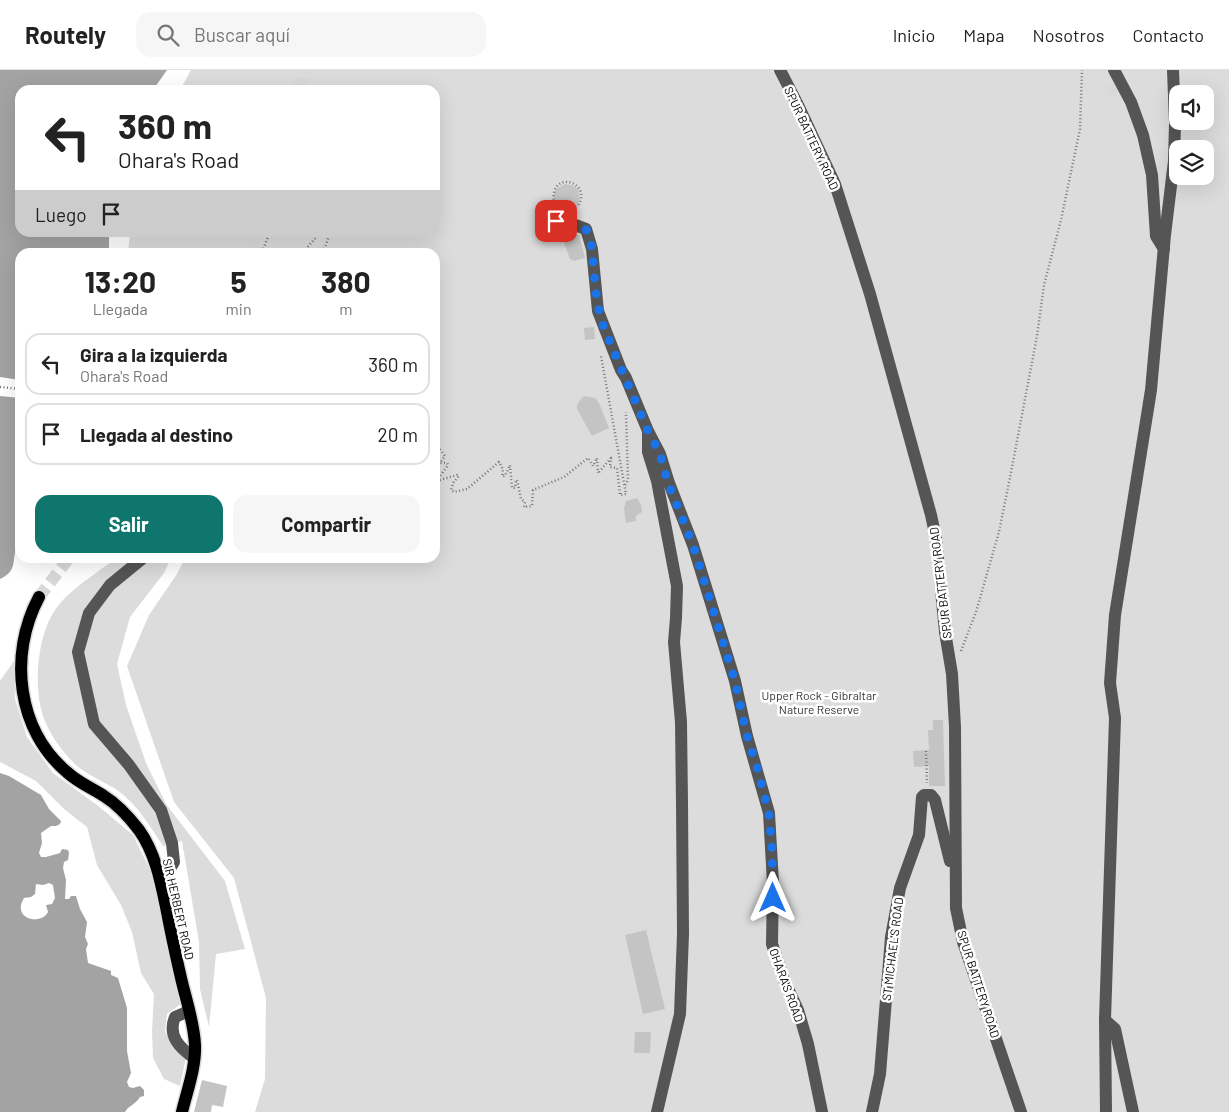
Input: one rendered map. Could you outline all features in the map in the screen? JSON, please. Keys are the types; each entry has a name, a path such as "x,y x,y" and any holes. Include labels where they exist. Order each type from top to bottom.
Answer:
{"main road":[{"name":"SIR HERBERT ROAD","path":"39,597 31,613 24,636 21,661 22,694 30,720 49,753 59,765 81,783 111,800 124,812 138,829 154,860 161,883 195,1042 194,1058 182,1112"}],"street":[{"name":"SPUR BATTERY ROAD","path":"780,70 835,184 870,294 931,515 936,538 945,632 952,674 955,727 956,908 963,942 1021,1112"},
{"path":"1114,70 1131,102 1143,134 1152,175 1156,236 1164,249"},
{"path":"1106,1112 1106,1020 1115,718 1110,683 1115,615 1151,390 1174,161 1173,70"},
{"name":"OHARA'S ROAD","path":"556,221 567,222 586,229 592,249 598,311 610,345 660,454 668,483 693,545 735,681 747,736 769,814 772,849 772,944 784,980 798,1010 808,1044 822,1112"},
{"path":"648,431 648,452 657,481 677,586 674,642 681,722 682,794 683,934 680,1014 657,1112"},
{"path":"136,563 110,585 89,613 78,652 94,724 129,765 161,810 172,843 174,862 161,883"},
{"path":"927,794 933,797 936,804 955,880"},
{"name":"ST MICHAEL'S ROAD","path":"872,1112 880,1074 891,937 900,888 919,835 922,797 927,794"},
{"path":"189,1011 174,1016 172,1032 177,1045 194,1058"},
{"path":"1106,1020 1115,1029 1133,1112"}],"path":[{"path":"960,653 976,612 998,532 1013,462 1037,336 1044,285 1061,220 1080,130 1082,70"},
{"path":"556,221 556,210 552,196 560,183 566,181 577,185 581,190 582,197 578,206"},
{"path":"307,248 316,237"},
{"path":"440,480 457,474 459,476 453,483 451,490 454,492 467,489 499,462 503,469 502,476 505,476 510,465 513,488 516,480 524,507 532,506 533,490 564,477 588,458 593,466 597,458 598,473 611,458 610,467 617,468 620,495 626,494 606,385"},
{"path":"0,387 15,388"},
{"path":"624,486 628,480 626,411"},
{"path":"440,449 445,456 440,463"},
{"path":"440,463 447,463 448,465 440,476"},
{"path":"926,752 927,794"}],"green space":[{"name":"Upper Rock - Gibraltar Nature Reserve","path":"191,70 1229,70 1229,1112 255,1112 265,1079 266,998 234,878 174,802 127,666 149,615 182,563 440,563 440,248 128,248 130,237 440,237 440,85 183,85"},
{"path":"110,563 169,563 164,573 130,617 117,664 126,705 146,763 166,804 225,881 245,949 216,954 209,1027 200,989 199,942 182,841 163,846 131,802 117,790 75,764 53,736 43,716 38,690 38,675 41,644 45,630 58,606 70,593"},
{"path":"14,661 15,699 27,737 53,773 97,805 133,835 151,872 181,1004 167,1014 165,1031 172,1045 186,1058 180,1086 164,1079 153,1058 154,994 141,973 132,932 121,905 97,865 87,827 64,809 36,781 0,762 0,681"}],"shaded area":[{"path":"0,70 167,70 156,85 15,85 15,237 109,237 109,248 15,248 15,379 0,377"},
{"path":"0,396 15,398 15,552 13,567 0,579"},
{"path":"0,773 9,776 41,795 49,809 61,821 60,824 51,826 41,833 42,843 39,853 41,857 46,857 60,853 62,849 68,850 68,860 64,862 63,868 66,880 65,899 76,896 87,922 85,937 88,944 86,949 88,963 111,971 111,975 118,978 127,1008 127,1051 131,1073 127,1082 129,1087 140,1086 144,1090 144,1096 140,1097 125,1112 0,1112","holes":["49,883 53,885 55,898 52,904 46,905 48,912 39,919 28,918 24,915 21,911 21,905 24,898 35,894 36,884 43,885"]}],"building":[{"path":"565,184 578,189 580,198 577,209 564,211 555,203 554,193 556,189"},
{"path":"564,230 579,235 585,258 574,261 570,259 562,237"},
{"path":"594,327 595,339 585,340 584,328"},
{"path":"584,396 595,398 599,403 609,428 592,436 577,409 577,405"},
{"path":"637,498 642,512 636,516 636,521 626,523 624,508 626,501"},
{"path":"933,720 943,720 945,786 929,786 929,766 914,767 913,751 929,750 928,730 933,730"},
{"path":"646,930 665,1009 643,1014 625,935"},
{"path":"635,1032 651,1032 650,1053 634,1053"},
{"path":"202,1080 227,1086 223,1107 212,1105 211,1112 194,1112"}],"tunnel":[{"path":"300,85 304,70"},
{"path":"1106,93 1122,85"},
{"path":"252,248 256,237"},
{"path":"39,597 65,563"}],"route":[{"path":"556,221 567,222 586,229 592,249 598,311 621,370 660,454 668,483 693,545 735,681 747,736 769,814 773,898"}]}
